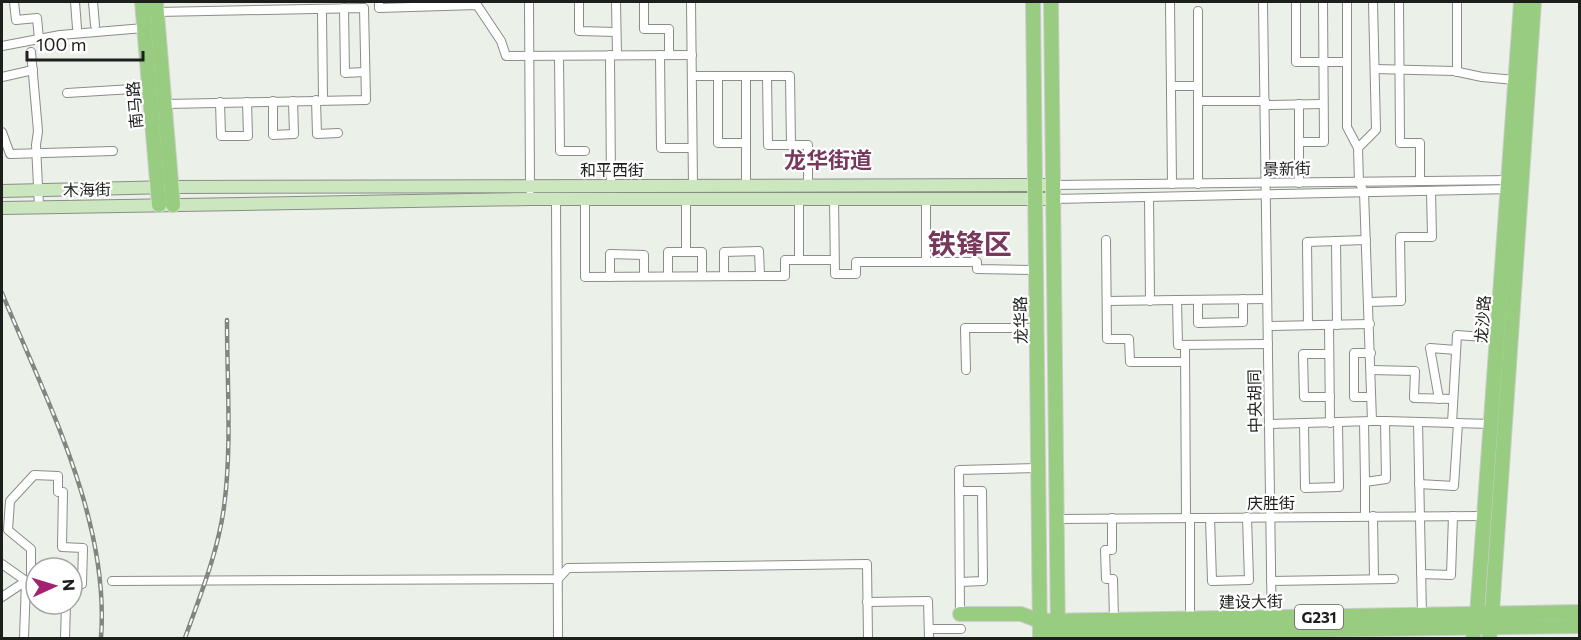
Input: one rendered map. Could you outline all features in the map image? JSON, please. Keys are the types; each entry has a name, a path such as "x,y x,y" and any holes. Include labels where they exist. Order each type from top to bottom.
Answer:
{"main road":[{"name":"南马路","path":"142,2 157,187 166,205"},
{"name":"龙华路","path":"1033,2 1038,633"},
{"path":"1051,2 1058,631"},
{"name":"龙沙路","path":"1490,626 1515,184 1515,80 1521,2"},
{"name":"龙沙路","path":"1476,627 1497,338 1534,2"},
{"name":"南马路","path":"157,7 172,187 166,205"},
{"name":"和平西街","path":"172,187 808,186 1053,192"},
{"name":"木海街","path":"2,191 172,187"},
{"name":"和平西街","path":"166,205 556,199 926,199 1035,192"},
{"name":"木海街","path":"3,205 39,207 166,205"},
{"name":"建设大街","path":"1490,626 1580,612"},
{"name":"建设大街","path":"960,614 1021,614 1038,633 1114,620 1190,619 1271,629 1384,634 1490,626 1580,626"},
{"name":"建设大街","path":"1058,631 1184,635 1422,615 1476,627"}],"street":[{"path":"14,2 16,20 37,18 39,39"},
{"path":"75,2 77,28"},
{"path":"93,2 95,26"},
{"path":"379,2 379,8 434,4 477,5 501,41 506,56 692,55"},
{"path":"529,2 530,200"},
{"path":"579,2 579,31 616,32"},
{"path":"611,186 616,2"},
{"path":"644,2 644,29 669,29 664,55 661,148 692,148"},
{"path":"692,2 693,186"},
{"path":"1170,2 1172,184"},
{"name":"中央胡同","path":"1263,2 1271,629"},
{"path":"1296,2 1296,62 1347,62"},
{"path":"1299,142 1324,142 1323,2"},
{"path":"1347,2 1347,127 1358,148 1359,182 1364,192 1371,353 1371,397 1365,482 1374,579"},
{"path":"1358,148 1376,130 1374,2"},
{"path":"1399,2 1400,143 1420,143 1420,181"},
{"path":"1457,2 1457,72"},
{"path":"157,7 364,8 366,100 165,104"},
{"path":"344,8 345,73 365,72"},
{"path":"1198,11 1198,184"},
{"path":"322,14 317,134 338,133"},
{"path":"2,46 39,39 144,27"},
{"path":"32,52 38,132 36,153 39,207"},
{"path":"559,56 560,151 585,151"},
{"path":"1375,69 1457,72 1515,80"},
{"path":"2,76 33,70"},
{"path":"692,76 790,76 791,145"},
{"path":"718,76 718,143 746,143"},
{"path":"746,76 746,186"},
{"path":"767,76 768,145 808,145 808,186"},
{"path":"1171,86 1198,86"},
{"path":"67,93 149,88"},
{"path":"273,101 273,135 294,134 293,101"},
{"path":"1198,101 1323,104"},
{"path":"220,102 221,136 248,136 247,102"},
{"path":"1299,104 1299,183"},
{"path":"2,132 10,154 113,151"},
{"name":"景新街","path":"1053,192 1172,184 1420,181 1515,184"},
{"name":"景新街","path":"1053,192 1149,196 1266,194 1431,191 1515,184"},
{"path":"1369,302 1401,301 1400,237 1432,237 1431,191"},
{"path":"1149,196 1150,301"},
{"path":"799,260 800,198"},
{"path":"834,198 835,274 856,274 856,262 977,262 976,269 1036,270"},
{"path":"556,199 558,639"},
{"path":"686,199 686,252"},
{"path":"926,199 926,261"},
{"path":"585,200 585,277 785,276 785,260 834,260"},
{"path":"1106,240 1107,339 1129,339 1130,362 1185,363"},
{"path":"1308,325 1307,242 1366,240"},
{"path":"1304,423 1305,488 1339,487 1330,397 1329,354 1333,325 1336,241"},
{"path":"724,276 724,252 759,251 760,276"},
{"path":"668,276 668,252 702,252 702,276"},
{"path":"610,277 610,255 645,255 645,276"},
{"path":"1198,300 1198,323 1243,322 1243,299"},
{"path":"1107,301 1268,299"},
{"path":"1177,300 1178,345 1268,344"},
{"path":"1268,326 1370,324"},
{"path":"966,370 965,328 1037,328"},
{"path":"1419,484 1454,486 1453,399 1457,335 1497,338"},
{"path":"1185,345 1190,619"},
{"path":"1439,399 1430,348 1456,350"},
{"path":"1371,353 1354,353 1354,397 1371,397"},
{"path":"1329,354 1303,354 1304,397 1330,397"},
{"path":"1371,370 1415,371 1414,398 1453,399"},
{"path":"1269,424 1385,421 1491,424"},
{"path":"1365,482 1386,479 1385,421"},
{"path":"1418,422 1422,615"},
{"path":"960,614 959,470 1038,468"},
{"path":"31,556 31,549 8,530 10,501 34,476 58,476 58,492 63,492 62,547 83,548 83,556"},
{"path":"959,491 982,491 983,581 960,582"},
{"path":"1421,574 1451,575 1453,516"},
{"name":"庆胜街","path":"1057,519 1484,516"},
{"path":"1210,518 1212,581 1249,580 1247,517"},
{"path":"1112,518 1112,550 1105,550 1105,569 1106,579 1113,579 1114,620"},
{"path":"2,564 24,578"},
{"path":"112,581 558,579 568,567 867,564 868,639"},
{"path":"1270,581 1394,579"},
{"path":"2,597 24,586"},
{"path":"867,602 928,601 928,639"},
{"path":"24,639 27,616"},
{"path":"64,639 65,616"},
{"path":"928,628 961,629"}],"railway":[{"path":"2,293 55,418 85,505 96,549 101,594 101,638"},
{"path":"185,638 213,557 224,507 228,438 227,320"}],"district":[{"name":"龙华街道","path":"828,159"},
{"name":"铁锋区","path":"970,243"}]}
